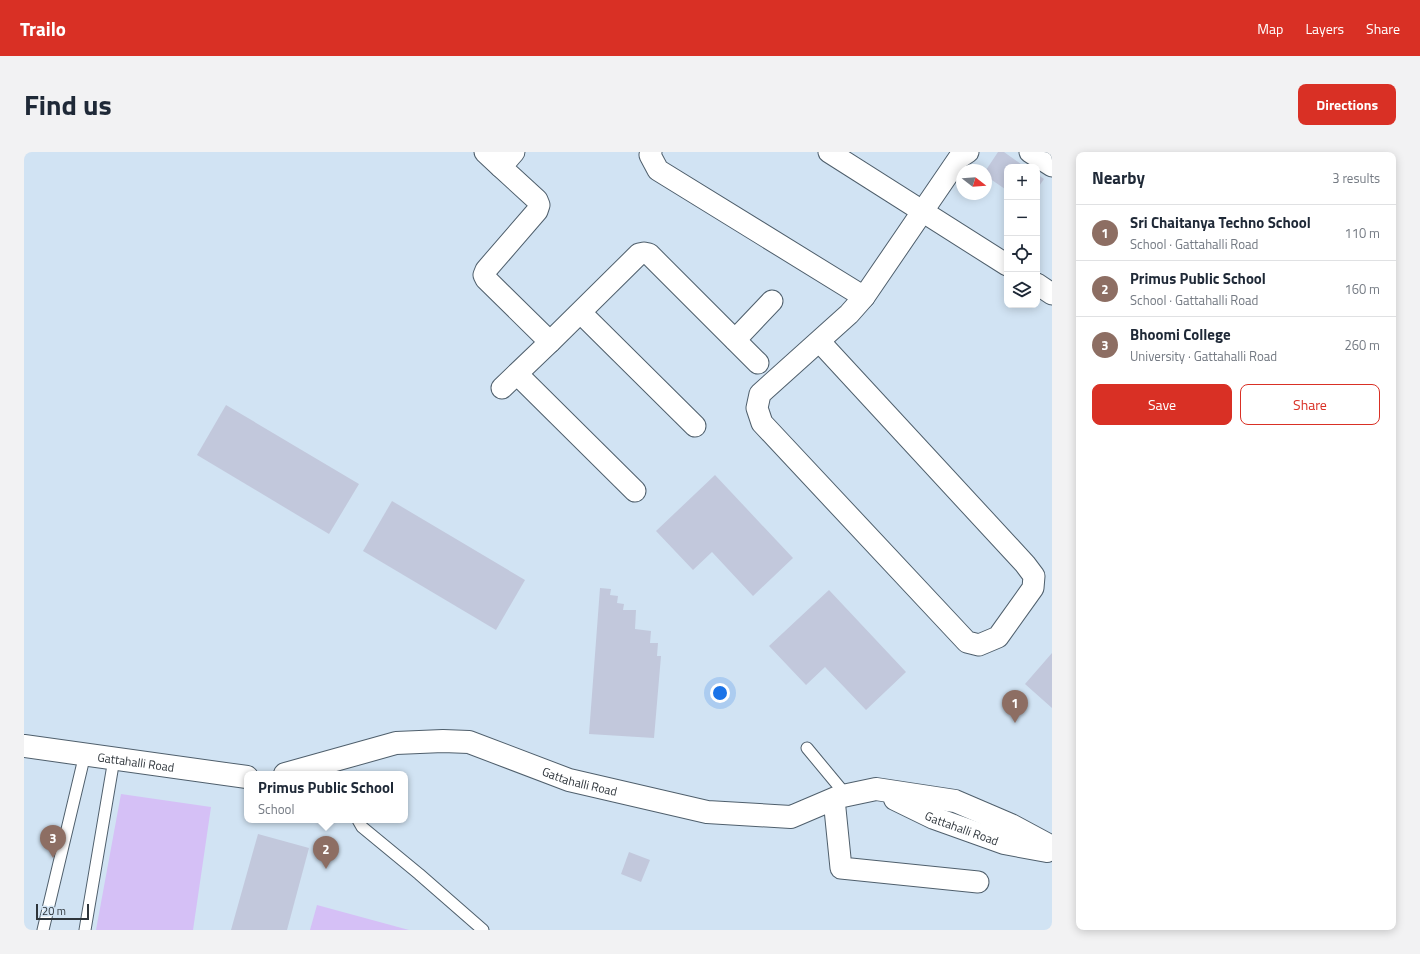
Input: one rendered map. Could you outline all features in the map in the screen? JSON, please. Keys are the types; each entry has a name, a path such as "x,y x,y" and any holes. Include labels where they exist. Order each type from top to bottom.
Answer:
{"main road":[{"name":"Gattahalli Road","path":"311,771 328,769 396,743 443,741 469,742 569,780 707,812 792,817 840,797 876,789 955,801 1011,825 1052,847"},
{"name":"Gattahalli Road","path":"24,746 244,776"},
{"name":"Gattahalli Road","path":"876,789 934,818 1004,844 1052,852"}],"street":[{"path":"485,152 508,160 539,205 537,211 486,270 484,275 486,279 550,342"},
{"path":"651,152 650,155 658,170 864,297"},
{"path":"830,152 1004,263"},
{"path":"819,341 1026,564 1034,576 1033,588 998,637 979,645 967,642 762,423 757,408 760,394 849,314 864,297 959,158 968,152"},
{"path":"1030,152 1052,166"},
{"path":"635,491 510,381 581,313 639,254 644,253 649,254 758,363"},
{"path":"1040,286 1052,294"},
{"path":"735,340 772,301"},
{"path":"581,313 695,426"},
{"path":"840,797 841,868 978,882"}],"lane":[{"path":"808,748 840,797"},
{"path":"43,930 85,754"},
{"path":"85,930 114,759"},
{"path":"360,823 362,827 483,930"}],"shaded area":[{"path":"121,794 211,807 193,930 96,930"},
{"path":"317,905 409,930 310,930"}],"building":[{"path":"998,152 1004,152 1021,164 1004,164 1004,188 992,180 992,164 990,164"},
{"path":"1040,176 1044,179 1040,185"},
{"path":"226,405 359,484 329,534 197,455"},
{"path":"715,475 793,558 753,596 712,552 693,570 656,531"},
{"path":"392,501 525,580 496,630 363,551"},
{"path":"600,588 611,589 610,595 618,596 617,603 624,604 623,610 636,610 635,629 651,631 650,643 658,643 657,656 661,656 654,738 589,734"},
{"path":"829,590 906,672 866,710 825,667 806,685 769,646"},
{"path":"1052,653 1052,708 1025,684"},
{"path":"258,834 309,848 287,930 231,930"},
{"path":"629,852 650,860 641,882 621,874"}],"place":[{"name":"Sri Chaitanya Techno School","path":"1015,723"},
{"name":"Bhoomi College","path":"53,858"},
{"name":"Primus Public School","path":"326,869"}]}
